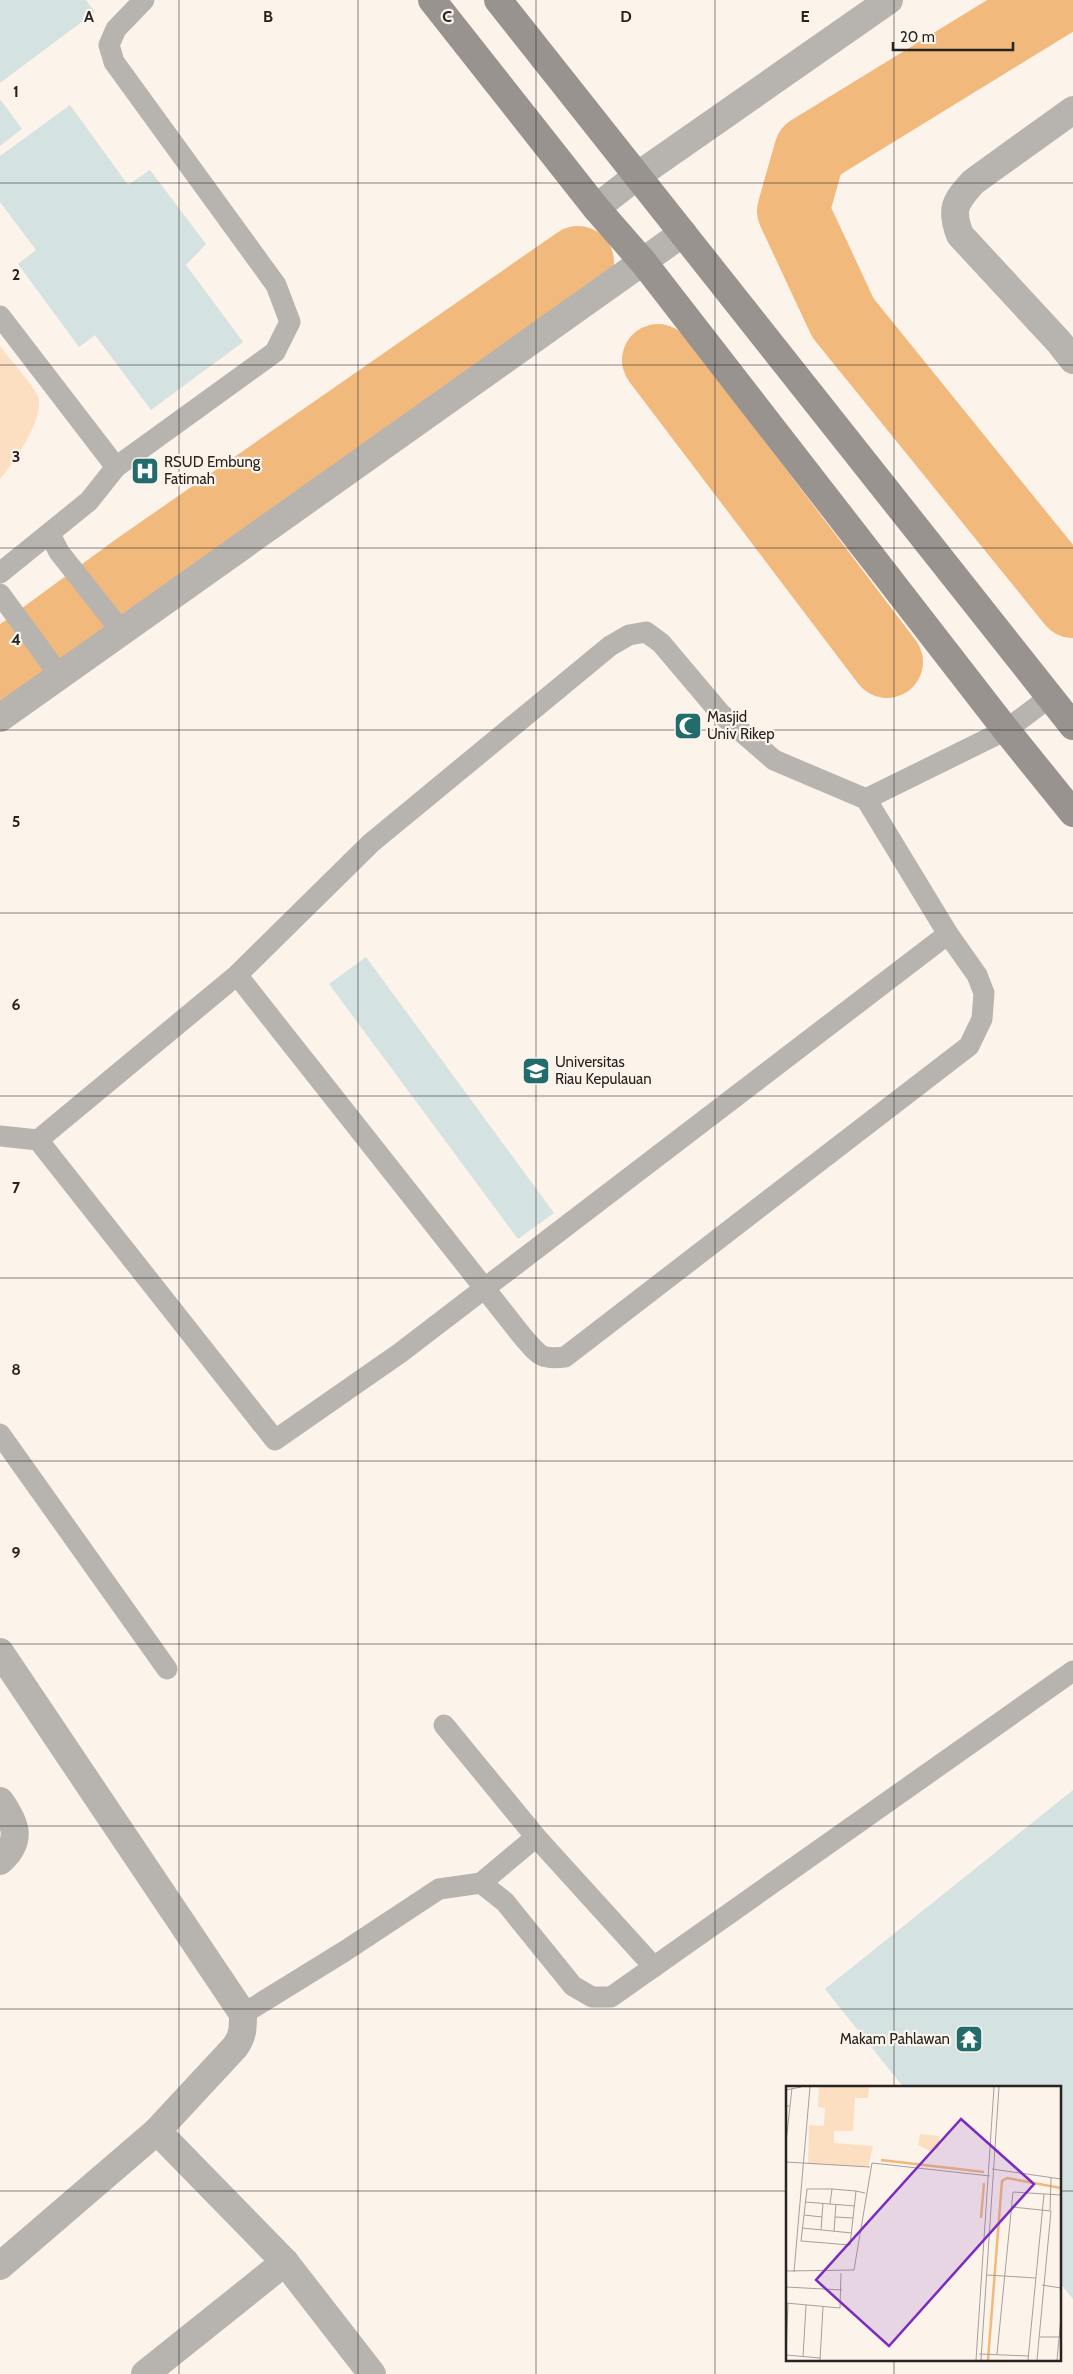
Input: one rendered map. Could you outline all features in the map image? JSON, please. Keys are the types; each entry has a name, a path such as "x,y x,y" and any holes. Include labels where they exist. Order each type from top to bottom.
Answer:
{"main road":[{"path":"432,0 596,208 644,263 1006,730 1073,813"},
{"path":"498,0 1073,726"}],"street":[{"path":"596,208 637,176 889,0"},
{"path":"1068,345 960,235 954,218 955,206 973,182 1073,110"},
{"path":"0,718 53,667 122,632 644,263 683,233"},
{"path":"0,1652 243,2014 241,2038 235,2047 157,2131 0,2266"},
{"path":"0,1801 14,1820 15,1841 9,1854 0,1861"},
{"path":"157,2131 285,2262 372,2374"},
{"path":"145,2374 285,2262"}],"lane":[{"path":"0,573 55,543 116,467 275,352 290,322 276,285 114,62 109,45 116,29 144,0"},
{"path":"0,316 116,467"},
{"path":"55,543 122,632"},
{"path":"1,595 53,667"},
{"path":"0,1136 38,1140 237,975 371,843 610,646 629,635 646,632 661,643 721,714 774,760 866,798 948,934 977,974 984,993 982,1019 969,1046 565,1357 548,1359 536,1351 484,1288 237,975"},
{"path":"866,798 1006,730 1050,698"},
{"path":"38,1140 275,1440 400,1354 948,934"},
{"path":"0,1434 167,1669"},
{"path":"481,1883 505,1902 573,1986 592,1997 611,1997 1073,1671"},
{"path":"444,1725 536,1837 654,1967"},
{"path":"243,2014 345,1951 439,1889 481,1883 536,1837"}],"shaded area":[{"path":"0,346 35,391 38,396 39,405 33,428 27,440 13,463 0,479"}],"building":[{"path":"0,0 86,0 95,12 0,83"},
{"path":"0,99 22,129 0,146"},
{"path":"70,105 128,185 150,170 206,244 186,265 243,342 151,410 95,335 79,347 18,264 36,250 0,202 0,156"},
{"path":"366,957 554,1213 518,1239 329,984"},
{"name":"Makam Pahlawan","path":"1073,1790 1073,2299 1060,2283 1060,2086 902,2086 825,1989"}],"waterway":[{"path":"1056,0 810,151 793,211 843,318 1073,602"},
{"path":"0,669 139,567 578,262"},
{"path":"658,360 887,662"}],"place":[{"name":"RSUD Embung Fatimah","path":"145,471"},
{"name":"Masjid Univ Rikep","path":"688,726"},
{"name":"Universitas Riau Kepulauan","path":"536,1071"},
{"name":"Makam Pahlawan","path":"969,2039"}]}
